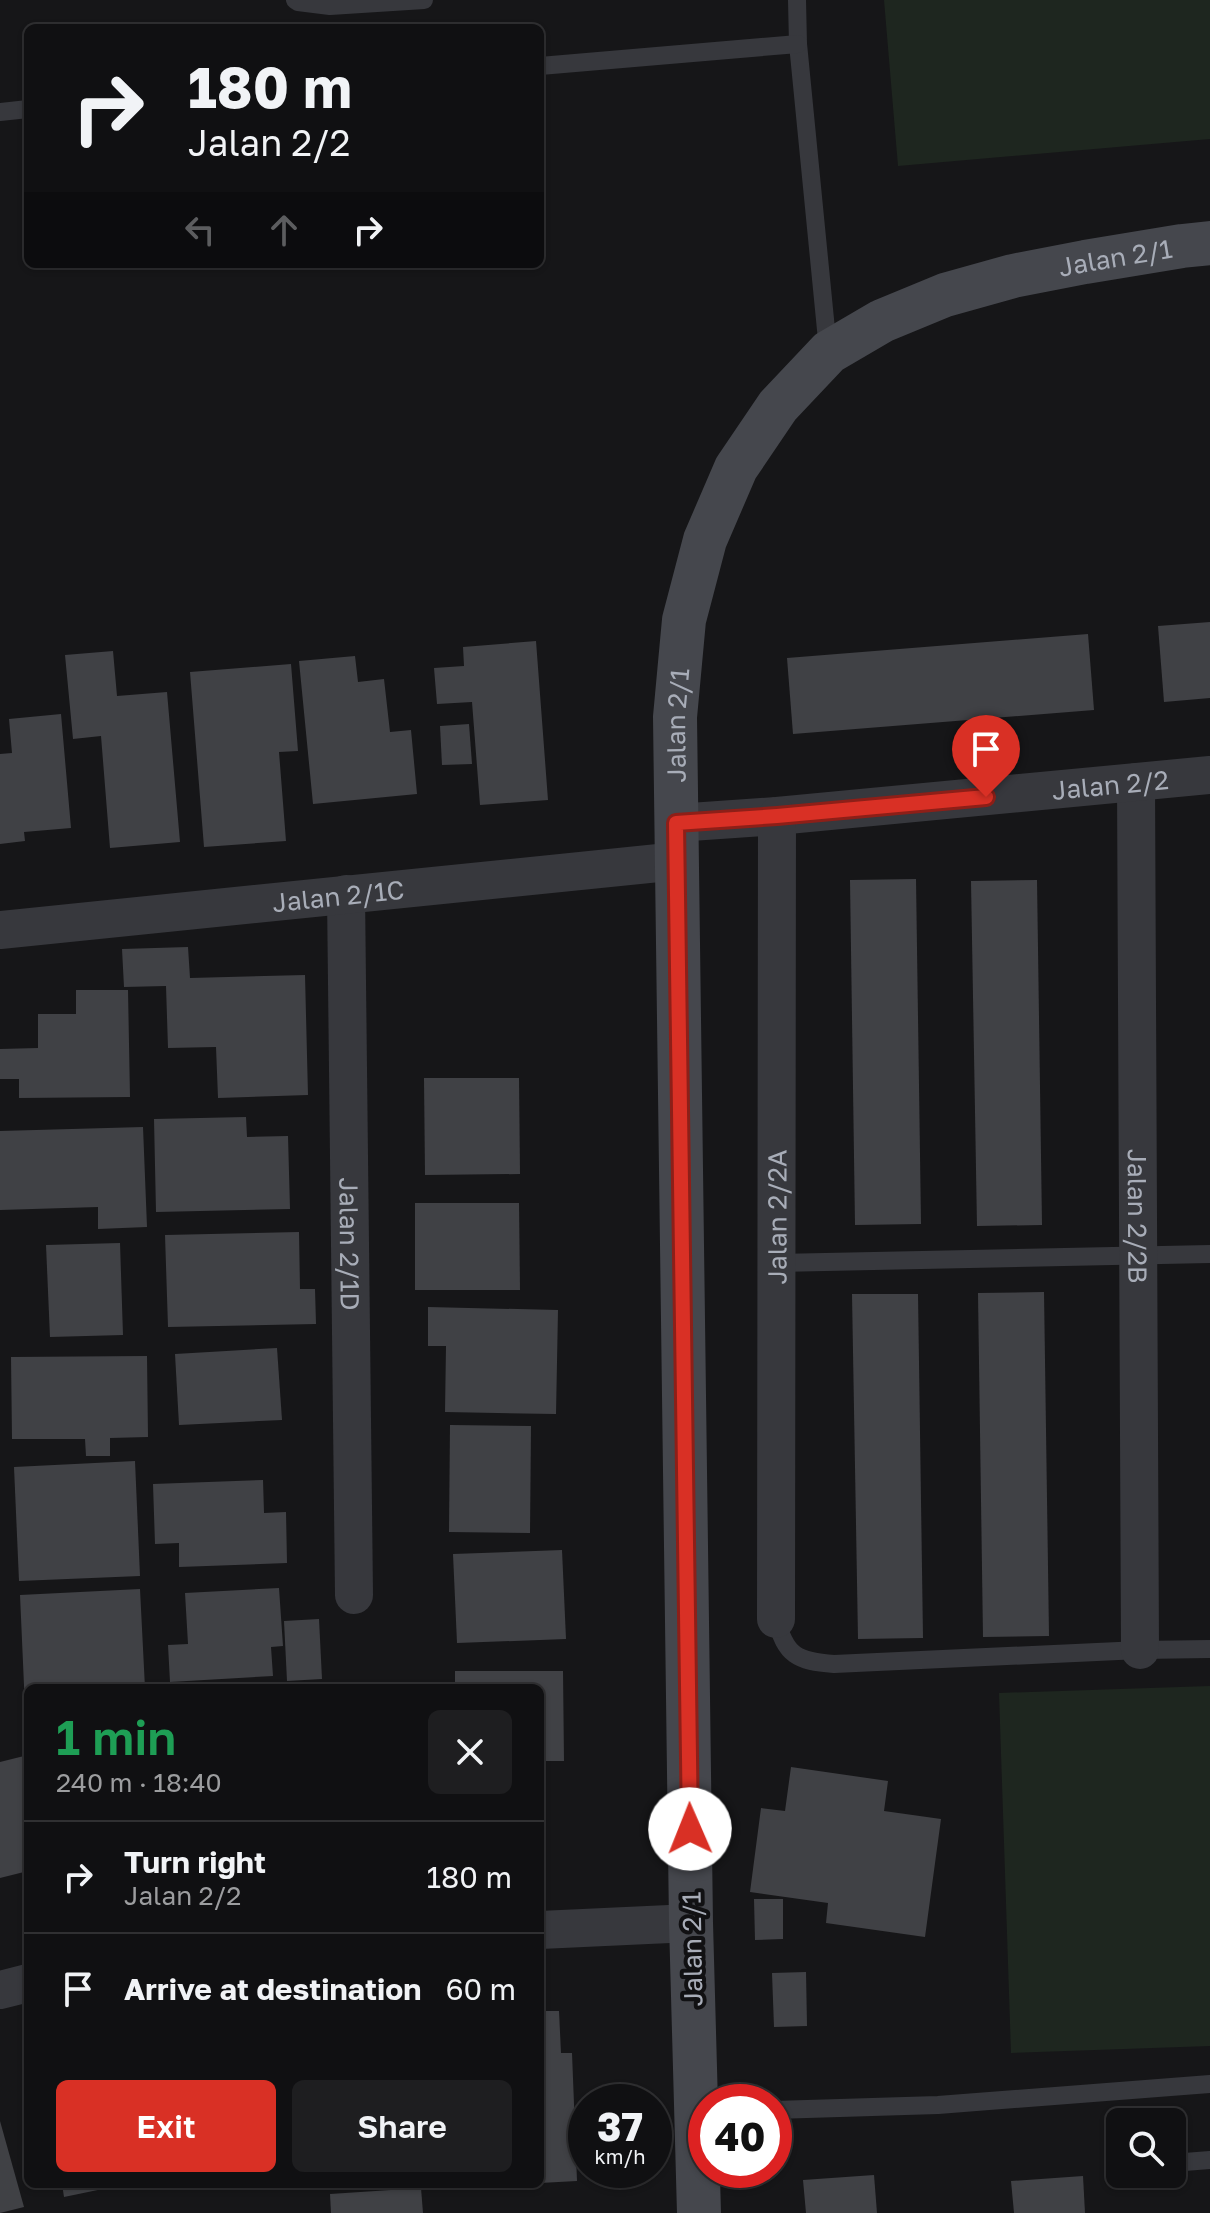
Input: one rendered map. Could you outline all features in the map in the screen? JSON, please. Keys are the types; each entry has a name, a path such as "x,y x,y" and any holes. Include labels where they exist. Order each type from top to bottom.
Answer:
{"street":[{"name":"Jalan 2/1","path":"700,2084 691,1923 675,717 684,620 705,540 736,468 778,406 829,352 882,321 945,295 1013,276 1210,243"},
{"name":"Jalan 2/2","path":"677,842 777,816 1210,775"},
{"name":"Jalan 2/2B","path":"1136,782 1140,1650"},
{"name":"Jalan 2/2A","path":"776,1619 777,816"},
{"name":"Jalan 2/1C","path":"0,930 346,894 677,842"},
{"name":"Jalan 2/1D","path":"346,894 354,1595"},
{"path":"544,1930 691,1923"},
{"path":"0,1990 24,1984"},
{"name":"Jalan 2/1","path":"699,2188 699,2213"}],"lane":[{"path":"295,0 330,6 424,0"},
{"path":"797,0 798,44 829,352"},
{"path":"544,66 798,44"},
{"path":"0,112 24,109"},
{"path":"777,1263 1210,1254"},
{"path":"776,1619 781,1639 794,1654 824,1663 1210,1649"},
{"path":"792,2109 938,2105 1210,2084"},
{"path":"1186,2162 1210,2160"}],"shaded area":[{"path":"884,0 1210,0 1210,139 898,166"},
{"path":"1210,1686 1210,2046 1011,2053 999,1693"}],"building":[{"path":"1210,622 1210,698 1164,702 1158,626"},
{"path":"1088,634 1094,710 793,734 787,658"},
{"path":"536,641 548,800 480,805 472,702 437,704 434,668 464,666 463,647"},
{"path":"113,651 117,696 167,692 180,842 110,848 101,736 73,739 65,655"},
{"path":"355,656 358,682 384,679 390,732 411,730 417,794 313,804 299,661"},
{"path":"291,664 298,751 279,752 286,841 204,847 190,672"},
{"path":"61,714 71,828 24,832 25,841 0,844 0,754 12,753 9,719"},
{"path":"469,724 472,764 442,765 440,726"},
{"path":"916,879 921,1224 855,1225 850,880"},
{"path":"1037,880 1042,1225 977,1226 971,881"},
{"path":"188,947 190,978 305,975 308,1095 218,1098 216,1047 168,1048 166,986 124,987 122,949"},
{"path":"76,990 128,990 130,1097 19,1098 19,1079 0,1079 0,1049 38,1048 38,1014 76,1014"},
{"path":"424,1078 519,1078 520,1174 425,1175"},
{"path":"246,1117 247,1137 288,1136 290,1209 156,1212 154,1119"},
{"path":"143,1127 147,1227 98,1229 98,1207 0,1210 0,1131"},
{"path":"415,1203 519,1203 520,1290 415,1290"},
{"path":"299,1232 300,1289 315,1289 316,1324 168,1327 165,1235"},
{"path":"120,1243 123,1335 50,1337 46,1245"},
{"path":"1044,1292 1049,1636 983,1637 978,1293"},
{"path":"852,1294 918,1294 923,1638 858,1639"},
{"path":"428,1307 558,1310 556,1414 445,1412 446,1346 428,1346"},
{"path":"277,1348 282,1420 179,1425 175,1354"},
{"path":"147,1356 148,1437 110,1438 110,1456 86,1456 85,1439 12,1439 11,1357"},
{"path":"450,1425 531,1426 530,1533 449,1532"},
{"path":"135,1461 140,1576 19,1581 14,1467"},
{"path":"263,1480 264,1513 286,1512 287,1563 179,1567 179,1543 155,1544 153,1484"},
{"path":"562,1550 566,1639 457,1643 453,1554"},
{"path":"279,1588 283,1646 271,1647 273,1676 170,1682 168,1645 188,1644 185,1593"},
{"path":"140,1589 145,1684 24,1685 20,1595"},
{"path":"319,1619 322,1679 287,1681 284,1621"},
{"path":"455,1671 563,1671 564,1761 544,1761 544,1684 455,1684"},
{"path":"24,1756 24,1872 0,1878 0,1762"},
{"path":"791,1767 888,1781 884,1811 941,1819 925,1937 826,1923 828,1903 750,1892 761,1808 785,1811"},
{"path":"754,1899 783,1899 783,1939 755,1940"},
{"path":"806,1972 807,2026 774,2027 772,1973"},
{"path":"544,2011 559,2011 561,2053 572,2053 573,2084 568,2084 568,2181 544,2183"},
{"path":"0,2121 24,2207 0,2213"},
{"path":"874,2175 877,2213 806,2213 803,2180"},
{"path":"1083,2176 1085,2213 1014,2213 1011,2181"},
{"path":"63,2188 108,2188 64,2197"},
{"path":"421,2188 423,2213 331,2213 330,2194"}],"route":[{"path":"690,1829 676,823 986,797"}]}
